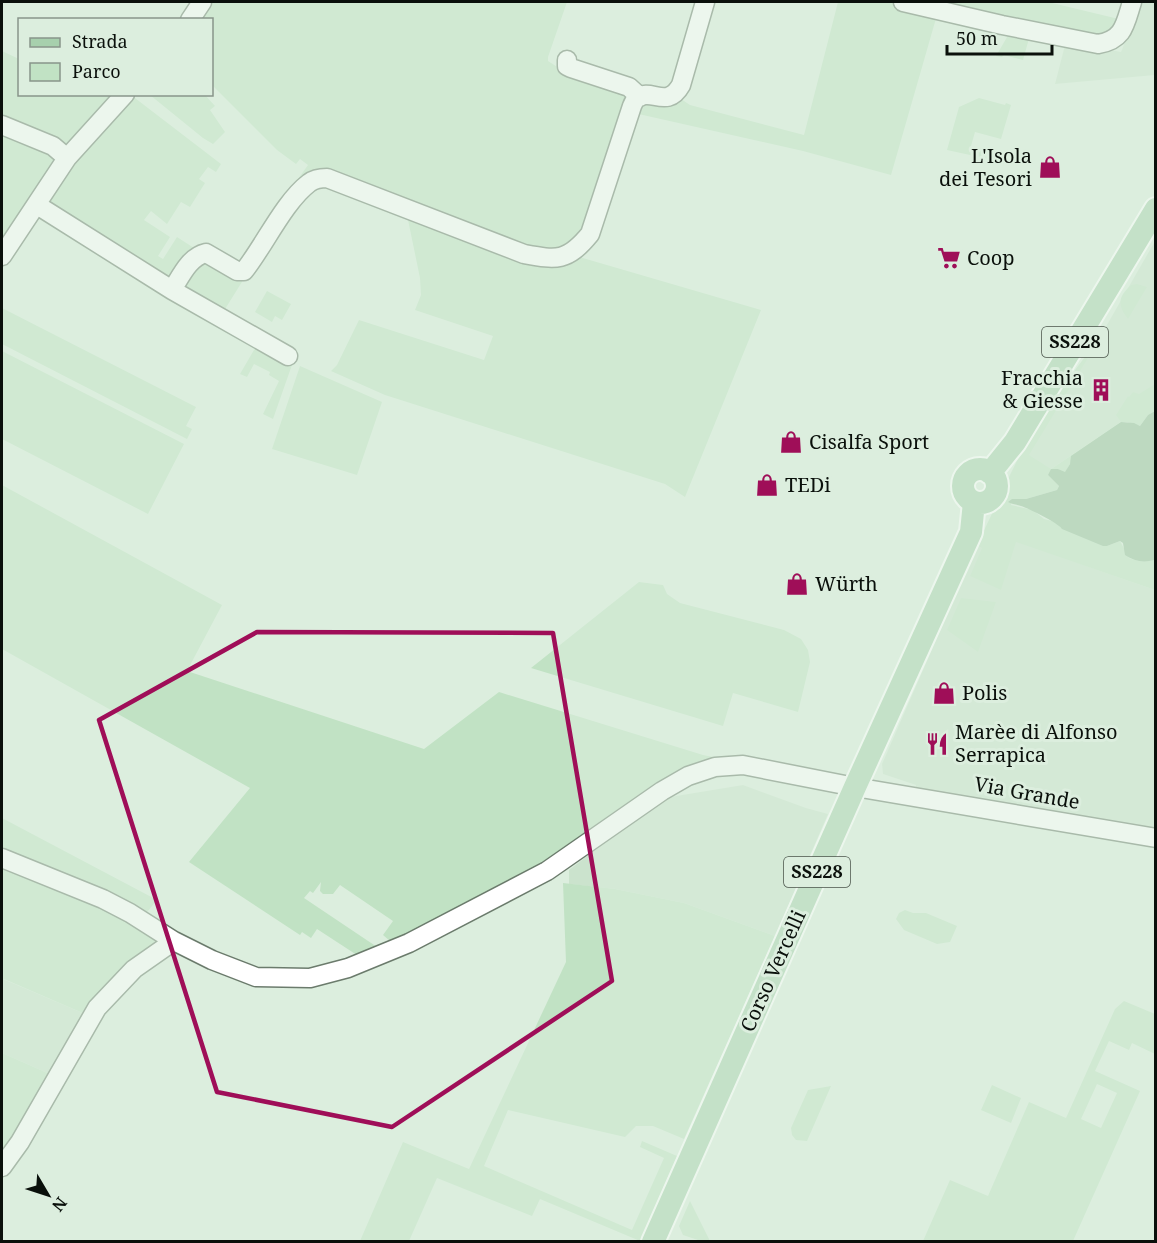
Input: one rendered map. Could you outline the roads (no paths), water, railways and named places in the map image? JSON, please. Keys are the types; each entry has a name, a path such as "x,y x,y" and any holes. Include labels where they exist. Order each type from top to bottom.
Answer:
{"main road":[{"name":"Corso Vercelli","path":"653,1242 855,787 972,532 974,502 965,494 963,488 967,476 978,470 990,473 1015,442 1155,208"}],"street":[{"path":"191,18 202,2"},
{"path":"172,290 192,259 200,254 206,253 237,271 244,271 298,194 309,182 321,178 327,178 524,254 552,259 568,255 590,234 632,106 640,97 663,98 677,93 705,2"},
{"path":"903,2 1098,44 1110,42 1123,31 1132,2"},
{"path":"567,60 567,66 629,87 640,97"},
{"path":"2,256 67,158 123,96"},
{"path":"2,125 53,146 67,158"},
{"path":"37,206 172,290 288,356"},
{"name":"Via Grande","path":"2,858 103,899 174,941 212,960 256,977 310,978 348,968 409,943 547,871 662,790 688,776 715,767 743,765 855,787 1155,838"},
{"path":"2,1167 20,1142 97,1008 134,969 174,941"}],"place":[{"name":"L'Isola dei Tesori","path":"1050,167"},
{"name":"Coop","path":"949,258"},
{"name":"Fracchia & Giesse","path":"1101,390"},
{"name":"Cisalfa Sport","path":"791,442"},
{"name":"TEDi","path":"767,485"},
{"name":"Würth","path":"797,584"},
{"name":"Polis","path":"944,693"},
{"name":"Marèe di Alfonso Serrapica","path":"937,744"}]}
